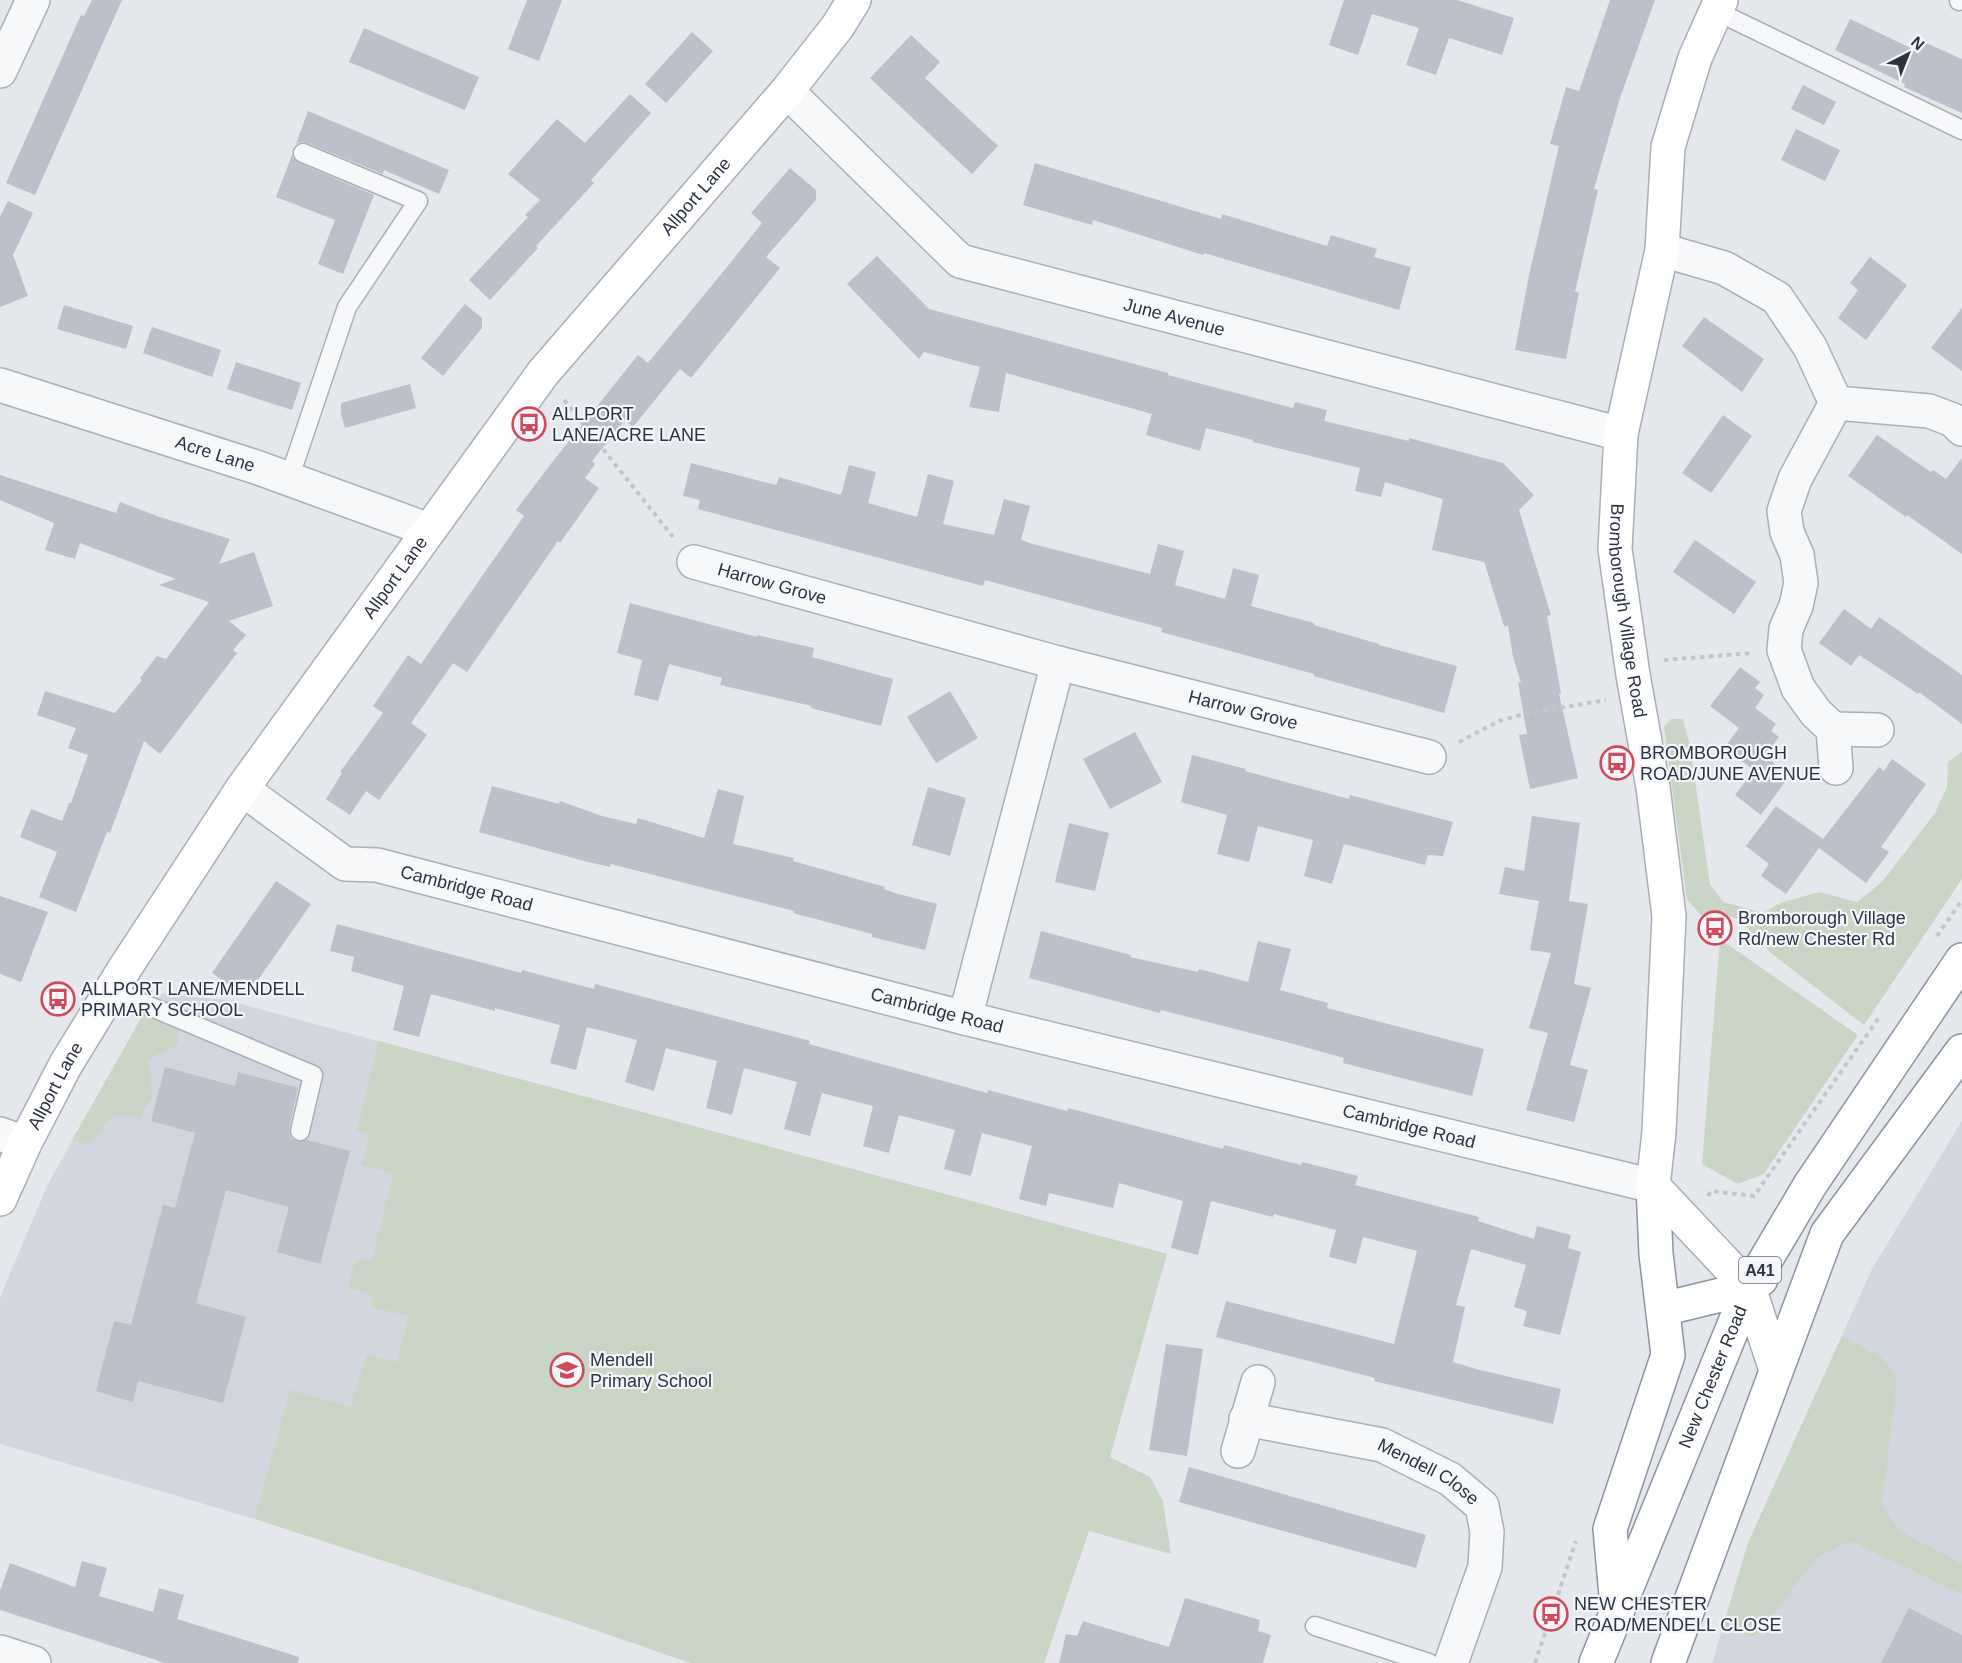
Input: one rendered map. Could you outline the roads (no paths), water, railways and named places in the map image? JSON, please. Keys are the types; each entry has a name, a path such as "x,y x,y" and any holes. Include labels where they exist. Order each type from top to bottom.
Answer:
{"main road":[{"name":"Allport Lane","path":"0,1199 12,1139 66,1064 111,990 242,789 543,373 787,91 838,26 854,0"},
{"name":"Bromborough Village Road","path":"1618,1611 1610,1529 1668,1355 1656,1254 1653,1186 1659,1132 1669,916 1653,787 1636,695 1615,549 1621,434 1662,250 1668,147 1695,58 1718,5"},
{"name":"New Chester Road","path":"1596,1663 1749,1288 1810,1185 1962,960"},
{"name":"A41","path":"1668,1663 1827,1234 1962,1051"},
{"path":"1653,1186 1749,1288 1776,1370"},
{"path":"1663,1309 1749,1288 1827,1234"}],"street":[{"path":"0,71 33,0"},
{"name":"June Avenue","path":"787,91 960,261 1621,434"},
{"path":"1662,250 1724,268 1777,298 1810,347 1836,403"},
{"name":"Acre Lane","path":"0,385 289,479 429,530"},
{"path":"1836,403 1929,411 1953,420 1962,429"},
{"path":"1836,403 1795,479 1784,511 1787,532 1797,555 1801,583 1796,606 1786,629 1784,650 1798,688 1816,713 1833,729 1877,730"},
{"name":"Harrow Grove","path":"694,562 1058,663 1429,757"},
{"path":"965,1018 1058,663"},
{"path":"1833,729 1836,768"},
{"name":"Cambridge Road","path":"242,789 345,864 377,865 965,1018 1653,1186"},
{"path":"1238,1450 1258,1382"},
{"name":"Mendell Close","path":"1246,1419 1382,1445 1450,1479 1482,1506 1487,1532 1485,1567 1451,1663"},
{"path":"0,1652 34,1663"}],"lane":[{"path":"1718,5 1962,130"},
{"path":"289,479 347,307 418,201 303,153"},
{"path":"111,990 314,1075 300,1131"},
{"path":"1315,1626 1429,1663"}],"place":[{"name":"ALLPORT LANE/ACRE LANE","path":"529,424"},
{"name":"BROMBOROUGH ROAD/JUNE AVENUE","path":"1617,763"},
{"name":"Bromborough Village Rd/new Chester Rd","path":"1715,928"},
{"name":"ALLPORT LANE/MENDELL PRIMARY SCHOOL","path":"58,999"},
{"name":"Mendell Primary School","path":"567,1370"},
{"name":"NEW CHESTER ROAD/MENDELL CLOSE","path":"1551,1614"}]}
